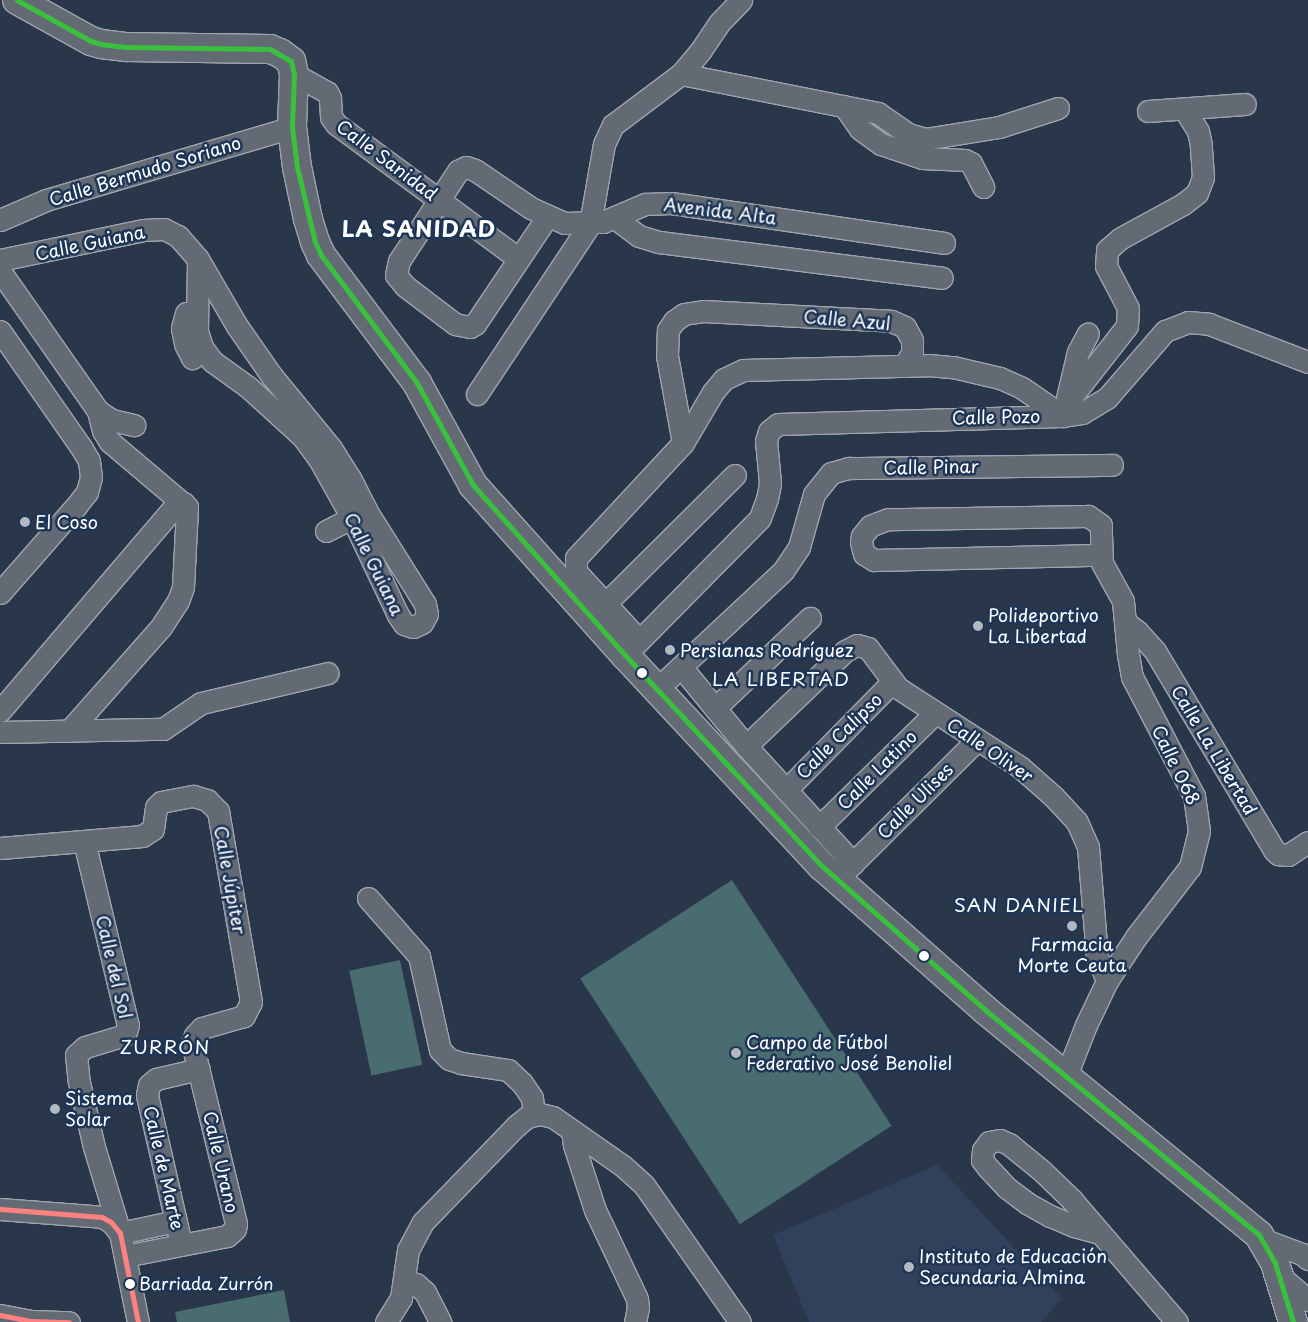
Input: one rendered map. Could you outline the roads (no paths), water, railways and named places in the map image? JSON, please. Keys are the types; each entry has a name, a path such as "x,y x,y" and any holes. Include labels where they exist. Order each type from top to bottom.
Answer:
{"street":[{"path":"17,0 91,41 101,44 127,47 270,49 291,61 294,74 292,127 308,219 322,255 417,383 473,485 632,647"},
{"path":"477,394 590,224 604,144 613,125 681,74 701,50 719,23 741,0"},
{"name":"Calle Sanidad","path":"294,74 327,92 330,98 331,117 336,124 519,259"},
{"path":"681,74 878,113 908,134 925,139 999,127 1058,108"},
{"path":"1148,111 1245,104"},
{"path":"844,106 860,129 881,144 922,158 965,160 971,163 983,186"},
{"path":"1064,410 1127,326 1128,308 1106,266 1107,250 1121,238 1184,204 1197,193 1203,177 1202,144 1195,125 1184,108"},
{"name":"Calle Bermudo Soriano","path":"0,220 46,200 292,127"},
{"name":"Avenida Alta","path":"440,200 458,171 466,167 475,170 547,217 565,222 590,224 615,218 645,204 671,203 944,243"},
{"path":"440,200 398,260 396,268 399,281 460,326 475,324 547,217"},
{"path":"615,218 639,236 659,242 942,278"},
{"name":"Calle Guiana","path":"0,260 18,258 143,230 164,229 178,236 198,259 242,334 271,375 332,448 366,510 425,604 427,614 422,623 413,627 404,624 352,518 319,458 304,438 248,387 212,361 202,347 197,331 198,259"},
{"path":"0,271 98,411 103,431 110,442 184,503 187,511 184,573 178,601 161,627 69,731"},
{"path":"192,358 185,344 182,328 186,313 198,288"},
{"name":"Calle Azul","path":"683,443 667,356 668,330 674,321 684,314 703,312 891,321 905,327 912,340 912,353 904,366"},
{"name":"Calle Pozo","path":"632,647 760,518 770,483 766,441 769,432 778,424 1064,410 1082,413 1099,404 1165,331 1180,323 1199,322 1210,324 1308,362"},
{"path":"0,331 81,447 89,461 91,477 87,492 77,505 0,593"},
{"path":"1064,410 1078,352 1088,333"},
{"path":"845,871 811,855 658,688 606,604 576,569 576,558 683,443 724,379 743,370 904,366 953,367 977,371 1022,388 1064,410"},
{"path":"98,411 112,420 134,425"},
{"name":"Calle Pinar","path":"658,688 682,668 776,579 789,564 799,547 814,494 831,473 848,468 1112,465"},
{"path":"606,604 735,475"},
{"path":"0,712 176,505 184,503"},
{"name":"Calle 068","path":"1066,1076 1107,980 1136,937 1190,867 1199,832 1194,796 1132,677 1123,601 1104,570 1100,555 1101,525 1093,517 1038,516 888,519 875,522 862,536 864,554 874,560 1100,555"},
{"path":"326,531 352,518"},
{"path":"715,708 810,618"},
{"name":"Calle La Libertad","path":"1125,622 1137,631 1154,651 1274,850 1278,854 1288,855 1308,842"},
{"name":"Calle Oliver","path":"746,746 845,651 857,645 868,648 875,654 892,682 909,697 999,752 1037,781 1068,812 1084,834 1091,860 1097,957 1107,980"},
{"path":"682,668 746,746 819,827 845,871 984,1009 1262,1239 1302,1254 1308,1259"},
{"path":"0,732 163,729 201,703 328,673"},
{"name":"Calle Calipso","path":"786,790 892,682"},
{"name":"Calle Latino","path":"819,827 935,713"},
{"name":"Calle Ulises","path":"845,871 977,740"},
{"name":"Calle Júpiter","path":"0,848 142,836 149,834 153,828 156,807 160,802 168,800 193,796 207,800 218,811 251,1002 244,1016 202,1028 196,1035 192,1043 199,1069"},
{"name":"Calle del Sol","path":"84,841 128,1031 120,1038 79,1050 76,1061 94,1148 120,1233"},
{"path":"368,898 419,956 440,1050 449,1059 461,1063 508,1070 522,1083 532,1098 534,1115"},
{"name":"Calle de Marte","path":"181,1245 147,1094 149,1085 156,1079 199,1069"},
{"name":"Calle Urano","path":"181,1245 226,1236 235,1229 236,1224 199,1069"},
{"path":"386,1322 401,1298 405,1281 408,1250 423,1222 516,1126 534,1115 547,1114 623,1166 644,1184 740,1322"},
{"path":"572,1131 574,1145 595,1210 637,1299 638,1307 635,1322"},
{"path":"1100,1233 1074,1226 1050,1216 1027,1203 1006,1187 982,1160 983,1150 989,1142 1000,1140 1009,1144 1042,1171 1072,1200 1177,1322"},
{"path":"0,1210 102,1217 111,1222 120,1233 138,1322"},
{"path":"120,1233 176,1221"},
{"path":"1262,1239 1298,1316"},
{"path":"125,1256 181,1245"},
{"path":"405,1281 416,1284 425,1292 440,1322"},
{"path":"0,1315 31,1321 69,1322"}],"place":[{"name":"El Coso","path":"25,522"},
{"name":"Polideportivo La Libertad","path":"978,626"},
{"name":"Persianas Rodríguez","path":"670,650"},
{"name":"Farmacia Morte Ceuta","path":"1072,926"},
{"name":"Campo de Fútbol Federativo José Benoliel","path":"736,1053"},
{"name":"Sistema Solar","path":"55,1109"},
{"name":"Instituto de Educación Secundaria Almina","path":"909,1267"},
{"name":"Barriada Zurrón","path":"130,1284"}],"district":[{"name":"LA SANIDAD","path":"419,228"},
{"name":"LA LIBERTAD","path":"781,679"},
{"name":"SAN DANIEL","path":"1019,905"},
{"name":"ZURRÓN","path":"165,1047"}]}
